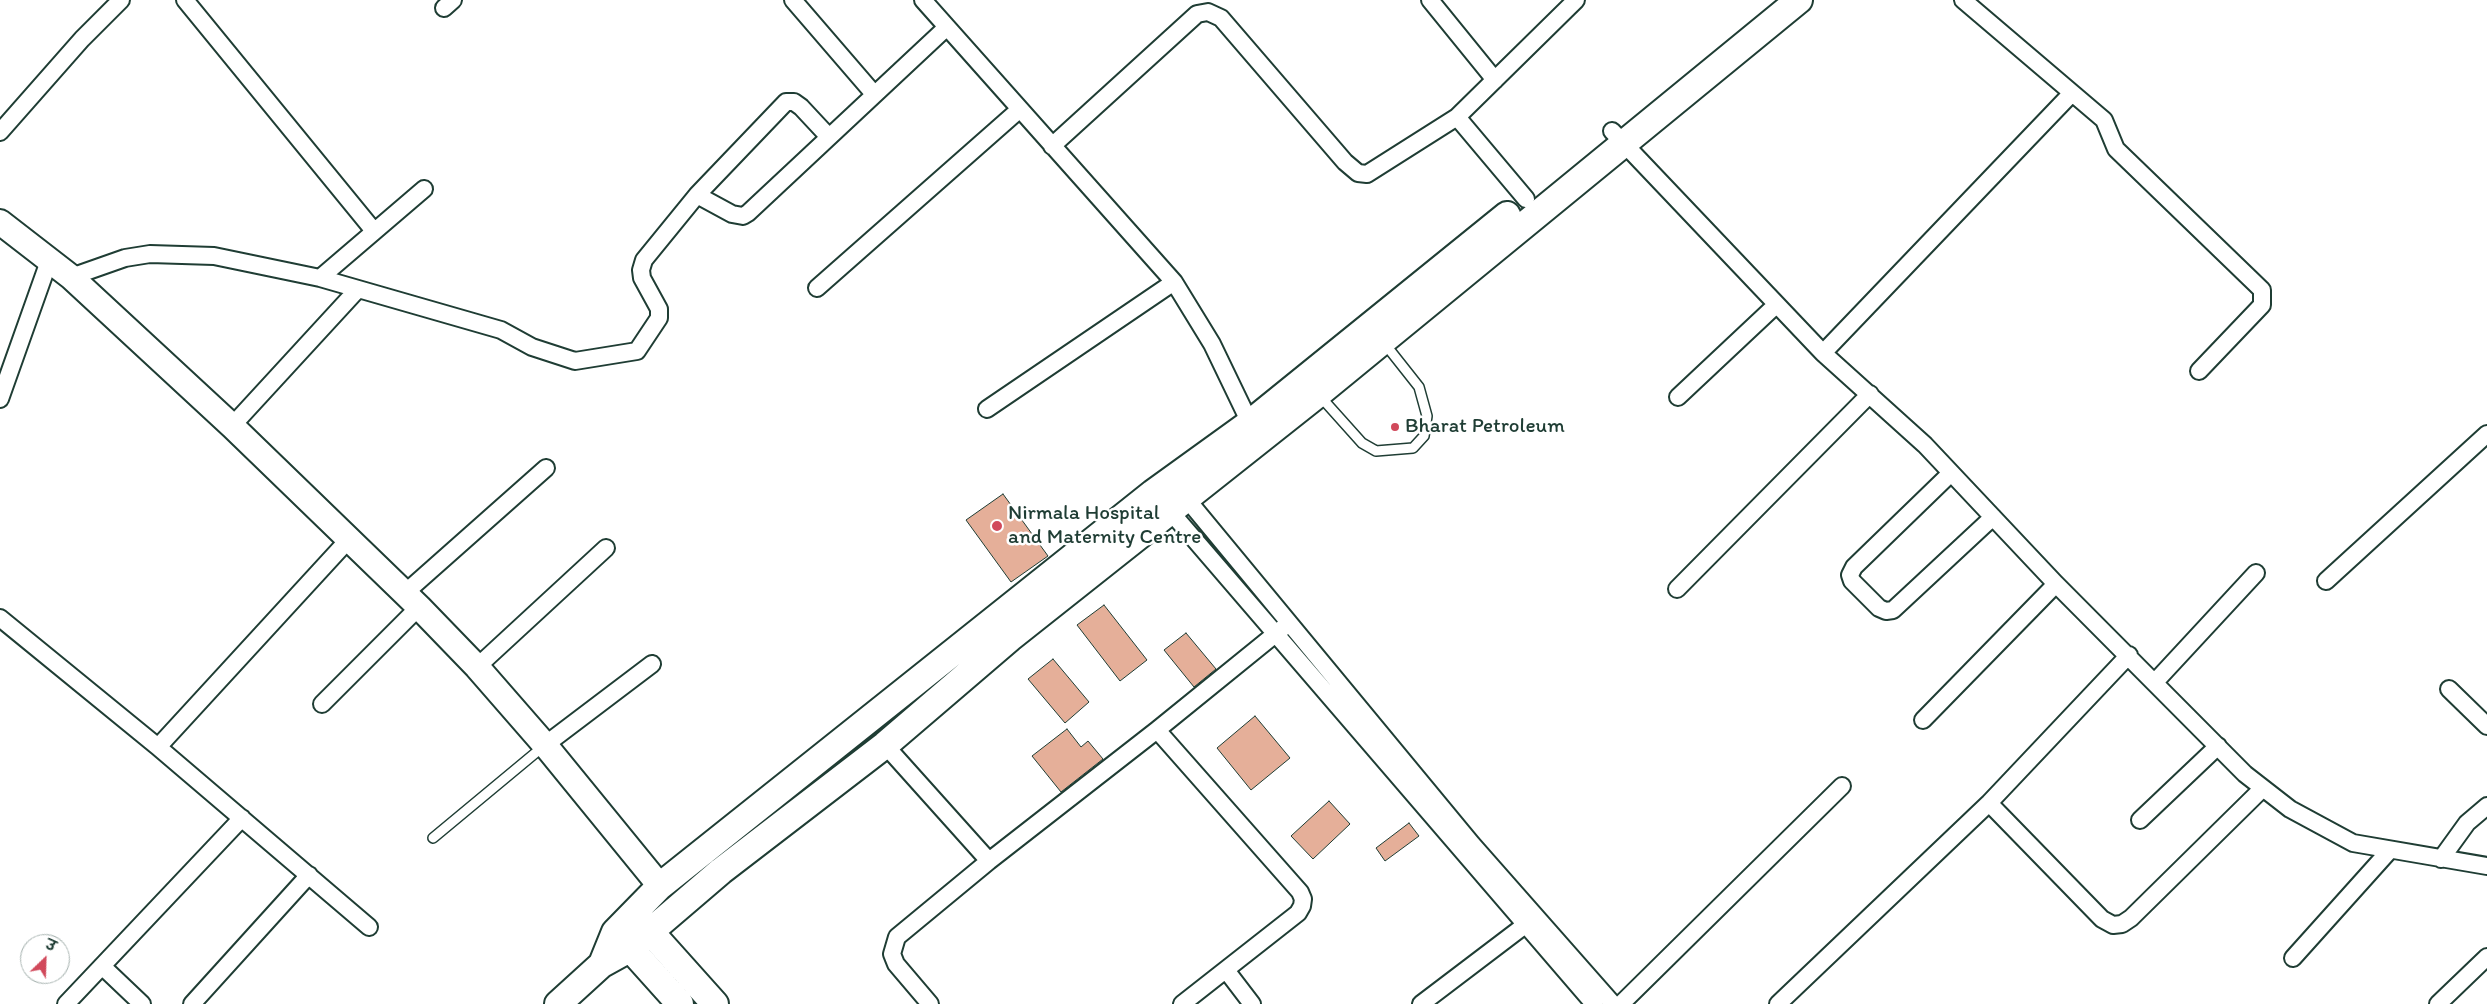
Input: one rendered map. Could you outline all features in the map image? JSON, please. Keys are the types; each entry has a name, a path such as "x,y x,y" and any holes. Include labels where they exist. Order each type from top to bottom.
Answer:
{"main road":[{"path":"558,1004 602,964 641,921 721,871 885,745 1010,638 1178,504 1312,386 1618,136 1772,0"},
{"path":"1376,334 1526,199 1618,136 1799,0"},
{"path":"0,222 71,277 232,426 412,600 477,666 545,745 660,886"},
{"path":"641,921 660,886 1153,493 1250,423 1312,386"},
{"path":"706,850 721,871"},
{"path":"641,921 715,1004"},
{"path":"623,940 680,1004"}],"street":[{"path":"0,132 82,39 121,0"},
{"path":"185,0 374,231"},
{"path":"793,0 874,94"},
{"path":"923,0 1174,282 1212,344 1250,423"},
{"path":"1430,0 1495,80"},
{"path":"1052,146 1197,14 1208,12 1221,18 1345,162 1358,173 1367,174 1457,117 1576,0"},
{"path":"1963,0 2104,120 2116,150 2262,290 2262,305 2199,371"},
{"path":"698,195 732,214 743,216 947,27"},
{"path":"1823,353 2072,93"},
{"path":"71,277 125,258 150,254 214,256 320,278 501,330 532,347 575,361 637,351 659,318 659,309 642,278 641,270 644,260 698,195 786,102 794,102 801,107 829,137"},
{"path":"817,288 1020,109"},
{"path":"1457,117 1526,199"},
{"path":"1618,136 1823,353 1870,394 1951,473 2056,584 2129,655 2245,774 2290,809 2327,831 2353,843 2487,866"},
{"path":"320,278 424,189"},
{"path":"0,399 50,261"},
{"path":"987,409 1174,282"},
{"path":"232,426 358,289"},
{"path":"1678,397 1776,305"},
{"path":"1677,588 1870,394"},
{"path":"2326,581 2487,434"},
{"path":"322,704 412,600 546,468"},
{"path":"1951,473 1854,567 1850,574 1852,582 1879,608 1893,610 1993,517"},
{"path":"1178,504 1530,920 1594,1004"},
{"path":"158,747 350,538"},
{"path":"477,666 606,548"},
{"path":"2155,682 2256,573"},
{"path":"1923,720 2056,584"},
{"path":"0,618 158,747 369,927"},
{"path":"930,1004 896,964 892,954 897,937 988,861 1157,730 1283,628"},
{"path":"1778,1004 1989,803 2129,655"},
{"path":"545,745 652,664"},
{"path":"2449,689 2487,726"},
{"path":"1157,730 1300,892 1303,899 1298,914 1182,1004"},
{"path":"885,745 988,861"},
{"path":"2140,820 2218,746"},
{"path":"1621,1004 1842,786"},
{"path":"1989,803 2102,919 2113,925 2122,924 2131,918 2263,788"},
{"path":"2440,858 2467,823 2487,806"},
{"path":"66,1004 242,818"},
{"path":"2292,958 2390,850"},
{"path":"192,1004 309,876"},
{"path":"1421,1004 1530,920"},
{"path":"1530,920 1613,1004"},
{"path":"2438,1004 2487,957"},
{"path":"102,966 142,1004"},
{"path":"1226,970 1252,1004"}],"lane":[{"path":"1312,386 1362,443 1376,451 1413,448 1424,436 1428,416 1419,387 1376,334"},
{"path":"433,838 545,745"}],"building":[{"path":"1003,494 1048,556 1011,582 966,520"},
{"path":"1104,605 1147,660 1120,681 1077,625"},
{"path":"1186,633 1216,669 1194,687 1164,650"},
{"path":"1053,659 1089,702 1065,723 1028,679"},
{"path":"1255,716 1290,758 1251,790 1217,748"},
{"path":"1067,729 1081,747 1088,741 1103,759 1061,792 1032,756"},
{"path":"1329,801 1350,824 1313,859 1291,836"},
{"path":"1409,823 1419,836 1385,861 1376,848"}],"place":[{"name":"Bharat Petroleum","path":"1395,427"},
{"name":"Nirmala Hospital and Maternity Centre","path":"997,526"}]}
